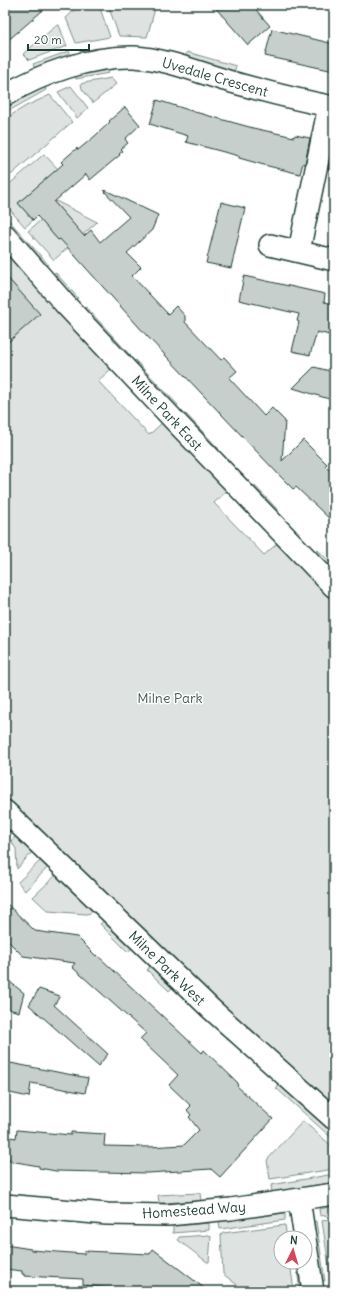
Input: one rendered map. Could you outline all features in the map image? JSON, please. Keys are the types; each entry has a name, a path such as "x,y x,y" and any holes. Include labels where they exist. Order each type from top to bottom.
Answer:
{"street":[{"name":"Uvedale Crescent","path":"5,95 38,79 78,64 108,59 135,57 164,62 256,89 332,107"},
{"path":"299,251 332,107"},
{"name":"Milne Park East","path":"5,235 72,311 172,419 334,587"},
{"path":"270,245 334,260"},
{"name":"Milne Park West","path":"5,811 211,1009 334,1119"},
{"name":"Homestead Way","path":"5,1205 92,1213 155,1215 231,1209 334,1194"},
{"path":"299,1199 313,1291"}],"green space":[{"path":"80,5 99,5 110,37 76,43 66,18"},
{"path":"108,5 151,5 155,9 147,37 119,36"},
{"path":"57,25 59,25 67,46 29,60 23,54"},
{"path":"69,51 71,56 35,69 33,64"},
{"path":"187,52 236,66 234,72 185,57"},
{"path":"107,67 109,73 76,79 75,75"},
{"path":"111,78 116,84 93,103 82,89 81,84"},
{"path":"44,85 46,90 5,113 5,106"},
{"path":"71,86 88,108 77,118 58,92"},
{"path":"50,95 72,122 5,180 5,119 26,106"},
{"path":"44,154 58,169 18,203 33,220 25,227 5,204 5,188"},
{"path":"56,201 97,222 54,260 28,231 41,220 58,240 75,226 54,202"},
{"path":"5,216 48,264 44,268 5,224"},
{"name":"Milne Park","path":"5,247 112,368 98,381 149,435 163,422 229,489 214,503 264,555 279,542 334,597 334,1109 297,1077 5,800"},
{"path":"55,272 78,298 74,301 51,276"},
{"path":"86,307 131,356 127,359 82,311"},
{"path":"135,360 178,405 174,409 131,364"},
{"path":"186,414 219,449 215,453 182,418"},
{"path":"254,485 279,511 275,515 250,489"},
{"path":"317,549 334,566 334,575 313,553"},
{"path":"17,835 33,851 17,869 16,849 11,841"},
{"path":"42,859 49,866 25,891 18,882"},
{"path":"57,874 94,909 91,913 86,914 48,911 33,897"},
{"path":"105,920 133,947 128,952 100,924"},
{"path":"151,965 174,986 169,991 147,970"},
{"path":"280,1083 334,1130 334,1140 276,1088"},
{"path":"303,1121 334,1148 334,1169 270,1179 267,1160"},
{"path":"334,1174 334,1182 272,1192 271,1185"},
{"path":"200,1193 201,1201 159,1203 158,1195"},
{"path":"334,1206 334,1214 320,1216 319,1209"},
{"path":"285,1213 285,1220 220,1229 219,1221"},
{"path":"334,1218 334,1271 332,1274 330,1273 322,1221"},
{"path":"316,1221 325,1281 320,1281 311,1222"},
{"path":"209,1223 209,1230 173,1233 173,1226"},
{"path":"285,1225 286,1230 273,1230 273,1270 291,1270 294,1291 245,1291 223,1274 221,1235 223,1233"},
{"path":"211,1236 209,1262 178,1240 179,1237"},
{"path":"297,1270 302,1270 305,1291 300,1291"}],"building":[{"path":"5,5 49,5 5,43"},
{"path":"213,5 252,5 270,26 248,45"},
{"path":"272,29 334,44 334,71 265,56"},
{"path":"157,100 253,128 294,137 295,135 310,138 305,164 303,163 300,174 186,142 188,136 150,124"},
{"path":"125,107 140,125 125,139 128,143 121,149 123,151 90,180 86,174 54,202 84,236 91,230 100,242 129,217 104,191 105,190 158,215 152,230 127,253 141,267 132,276 168,314 176,306 185,316 185,322 221,360 224,357 237,371 229,378 264,416 272,408 285,421 282,461 303,440 327,464 325,466 334,475 334,523 296,487 293,489 280,476 147,336 60,239 58,240 37,216 33,220 18,203 63,164 61,162 77,148 78,150 95,136"},
{"path":"334,144 334,170 328,169"},
{"path":"221,202 245,208 231,268 206,263"},
{"path":"5,275 40,314 5,345"},
{"path":"244,276 325,294 324,302 334,304 334,336 317,332 310,355 292,351 299,322 297,321 299,314 239,300"},
{"path":"314,367 334,372 334,383 329,399 293,388"},
{"path":"5,902 35,931 77,937 202,1053 204,1050 238,1083 237,1086 273,1119 220,1177 211,1169 148,1173 56,1171 39,1168 39,1166 10,1161 10,1159 5,1158 5,1136 16,1138 17,1130 71,1135 71,1132 105,1134 104,1146 149,1147 184,1145 199,1130 189,1117 191,1115 187,1110 191,1106 169,1085 178,1075 140,1039 146,1033 72,967 75,963 23,956 5,938"},
{"path":"10,982 24,993 19,1012 5,1008 5,997"},
{"path":"39,989 60,996 54,1005 108,1054 98,1066 29,1005"},
{"path":"5,1062 88,1078 85,1093 31,1083 29,1097 5,1092"},
{"path":"5,1245 31,1250 84,1254 85,1251 150,1254 153,1249 208,1291 111,1290 111,1288 83,1285 83,1279 24,1276 22,1271 5,1269"}]}
